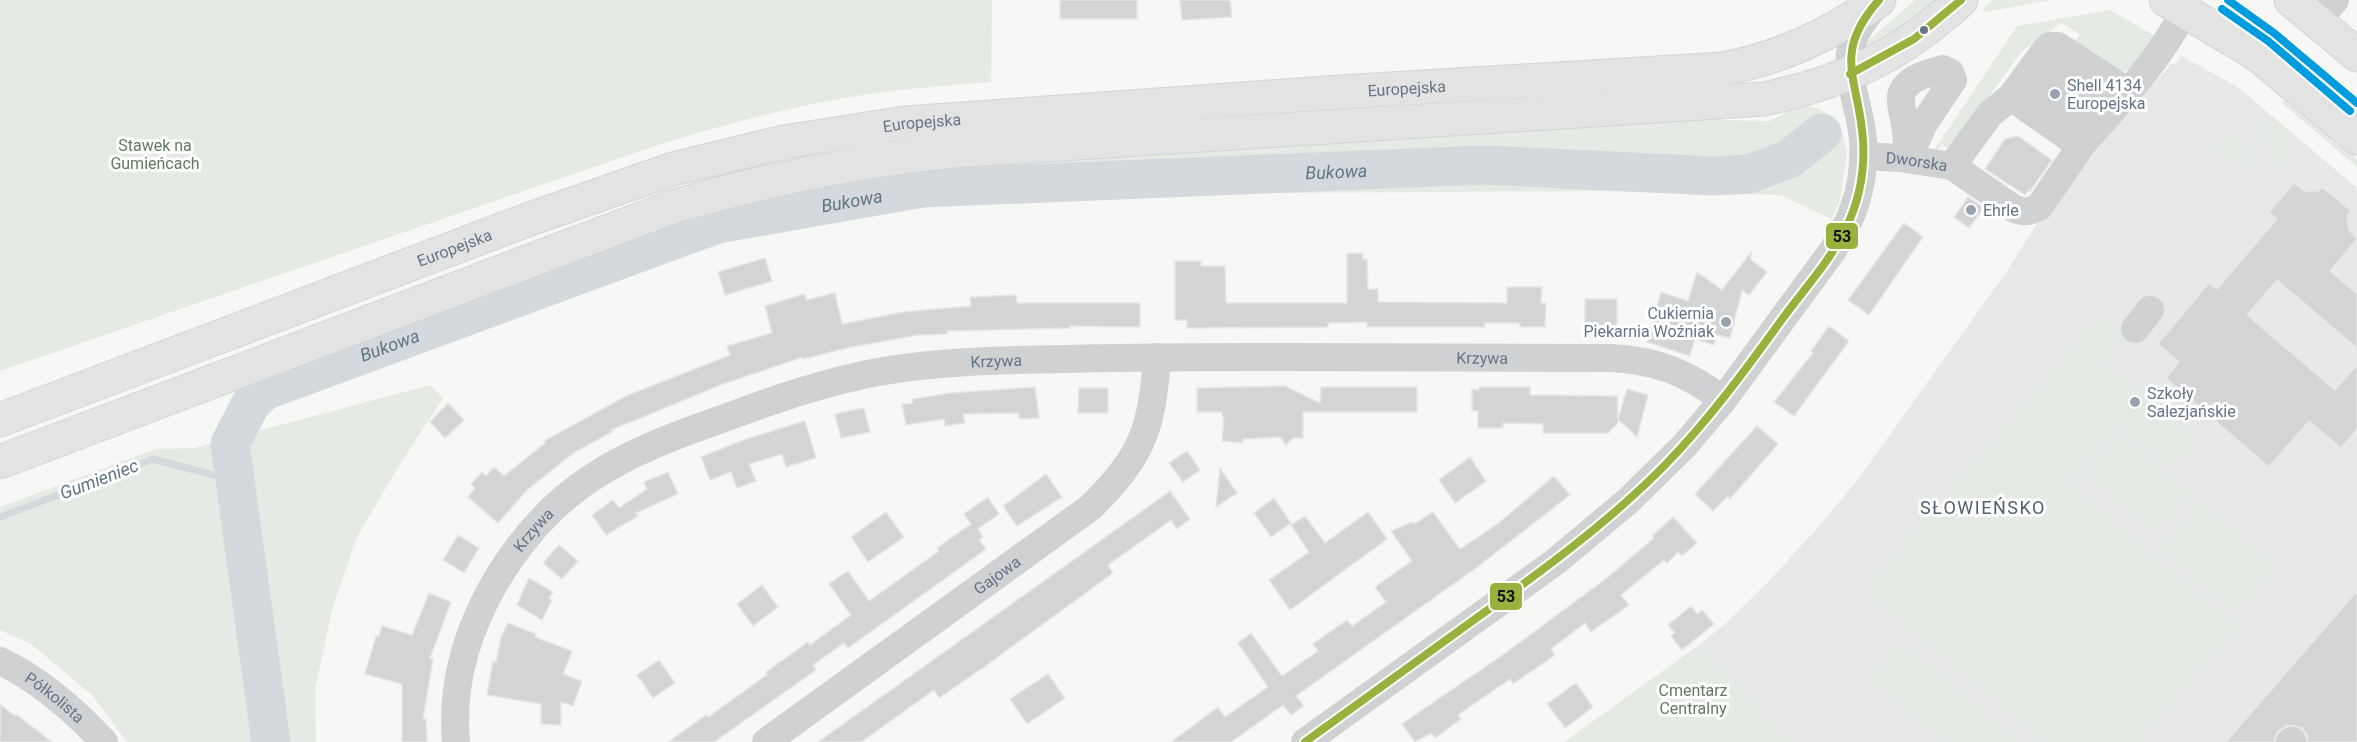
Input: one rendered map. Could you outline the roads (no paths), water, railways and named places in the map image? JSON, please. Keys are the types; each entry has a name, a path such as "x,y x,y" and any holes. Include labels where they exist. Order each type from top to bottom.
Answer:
{"main road":[{"name":"Europejska","path":"0,462 672,207 734,189 812,171 952,151 1764,99 1811,89 1882,59 1914,39 1961,0"},
{"path":"2291,0 2326,11 2357,56"},
{"name":"Europejska","path":"0,420 527,220 673,169 746,150 823,135 905,123 1325,93 1723,69 1790,51 1833,30 1878,1"},
{"path":"2176,5 2258,55 2357,138"}],"street":[{"name":"Europejska","path":"1850,74 1850,51 1854,36 1878,1"},
{"name":"Dworska","path":"2048,123 2099,73 2177,26 2176,5"},
{"name":"Dworska","path":"2048,123 2050,46 2058,46 2099,73"},
{"path":"1952,166 2013,208 2022,212 2039,207 2048,123 2099,73"},
{"name":"Dworska","path":"1305,742 1555,562 1604,523 1666,465 1723,400 1843,235 1857,198 1863,156 1860,122 1850,74"},
{"name":"Dworska","path":"1863,156 1908,159 1952,166 1990,114 2048,123"},
{"name":"Krzywa","path":"456,742 455,709 459,677 468,640 486,599 514,554 544,516 574,489 613,464 678,434 816,387 878,372 1012,360 1157,357 1628,359 1671,369 1689,377 1723,400"},
{"name":"Gajowa","path":"766,742 1091,507 1126,468 1144,438 1152,410 1157,357"},
{"name":"Półkolista","path":"0,661 53,694 104,742"}],"waterway":[{"name":"Bukowa","path":"271,742 230,444 250,405 264,391 717,224 922,188 1485,165 1714,176 1749,174 1789,159 1822,133"},
{"name":"Gumieniec","path":"0,517 153,459 235,481"}],"place":[{"name":"Shell 4134 Europejska","path":"2055,94"},
{"name":"Ehrle","path":"1971,210"},
{"name":"Cukiernia Piekarnia Woźniak","path":"1726,322"},
{"name":"Szkoły Salezjańskie","path":"2135,402"}],"district":[{"name":"SŁOWIEŃSKO","path":"1983,507"}],"park label":[{"name":"Stawek na Gumieńcach","path":"155,154"},
{"name":"Cmentarz Centralny","path":"1693,699"}]}
